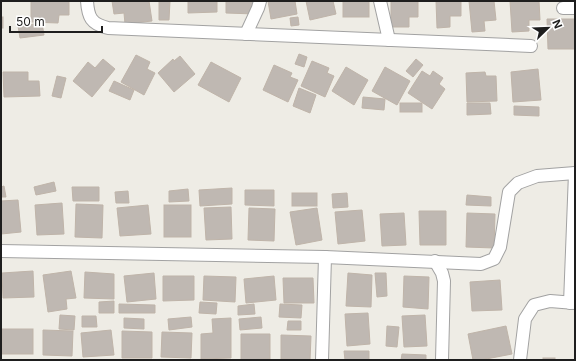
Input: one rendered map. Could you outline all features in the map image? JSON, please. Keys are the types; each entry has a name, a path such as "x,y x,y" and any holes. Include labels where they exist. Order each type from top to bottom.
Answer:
{"street":[{"path":"87,1 87,11 92,20 99,26 108,28 531,46"},
{"path":"246,34 260,1"},
{"path":"380,1 389,40"},
{"path":"562,8 575,8"},
{"path":"1,251 325,257 480,264 494,259 500,247 509,192 518,183 537,176 575,173 573,303 550,301 534,305 525,319 520,360"},
{"path":"322,360 325,257"},
{"path":"434,261 442,273 444,281 442,360"}],"building":[{"path":"31,1 69,1 69,15 59,15 58,23 31,22"},
{"path":"112,1 149,1 152,21 125,24 124,13 114,14"},
{"path":"159,1 170,1 169,20 159,20"},
{"path":"188,1 217,1 217,12 188,13"},
{"path":"226,1 255,1 255,14 226,13"},
{"path":"268,1 295,1 297,14 271,19"},
{"path":"306,1 333,1 336,14 310,20"},
{"path":"343,1 369,1 369,17 343,17"},
{"path":"391,1 418,1 418,17 409,17 409,27 391,27"},
{"path":"436,1 461,1 461,16 450,16 450,27 437,28"},
{"path":"469,1 494,1 496,20 484,21 485,31 472,32"},
{"path":"510,1 539,1 540,20 529,20 529,31 512,32"},
{"path":"1,17 3,17 3,28 1,28"},
{"path":"298,17 299,25 291,26 290,18"},
{"path":"547,19 575,19 575,49 548,49"},
{"path":"42,23 44,35 20,38 18,26"},
{"path":"299,54 307,57 304,67 295,64"},
{"path":"136,55 150,62 147,69 155,73 144,95 121,82"},
{"path":"180,56 195,74 174,92 158,73 173,59 174,61"},
{"path":"103,59 115,69 92,97 73,81 88,62 95,68"},
{"path":"416,59 423,65 413,77 406,71"},
{"path":"312,61 329,68 327,73 334,76 325,97 301,86"},
{"path":"211,62 241,78 229,102 198,85"},
{"path":"274,65 292,73 290,77 298,80 288,102 263,90"},
{"path":"346,67 368,80 354,105 332,91"},
{"path":"385,67 410,81 397,105 372,91"},
{"path":"538,69 541,100 513,102 511,72"},
{"path":"422,71 430,76 433,71 443,78 439,84 445,89 432,109 408,93"},
{"path":"3,72 28,72 28,81 39,81 40,96 4,97"},
{"path":"485,72 486,76 496,76 497,101 467,102 466,73"},
{"path":"57,76 66,78 61,98 52,96"},
{"path":"114,81 134,90 130,100 109,91"},
{"path":"299,88 316,95 310,113 293,106"},
{"path":"363,97 385,99 384,110 362,108"},
{"path":"400,103 422,103 422,112 400,112"},
{"path":"467,103 490,103 491,114 467,115"},
{"path":"514,106 539,107 539,116 514,115"},
{"path":"54,182 56,191 36,195 34,187"},
{"path":"4,186 6,197 1,197 1,187"},
{"path":"72,187 99,187 99,201 73,201"},
{"path":"232,188 232,204 200,206 199,190"},
{"path":"188,189 189,201 169,202 169,191"},
{"path":"245,190 274,190 274,206 245,205"},
{"path":"128,191 129,203 116,203 115,192"},
{"path":"292,193 317,193 317,206 292,206"},
{"path":"347,193 348,207 333,208 332,194"},
{"path":"467,195 491,197 491,206 466,205"},
{"path":"18,200 21,232 1,234 1,201"},
{"path":"62,203 64,234 37,235 35,205"},
{"path":"76,204 103,205 102,238 75,237"},
{"path":"148,205 151,234 120,236 117,208"},
{"path":"164,205 191,205 191,237 164,237"},
{"path":"231,207 232,239 206,240 204,208"},
{"path":"249,208 275,209 274,241 248,240"},
{"path":"317,208 322,240 296,245 290,212"},
{"path":"362,210 365,241 338,244 335,212"},
{"path":"419,211 446,211 446,245 420,245"},
{"path":"404,213 406,245 382,246 380,214"},
{"path":"467,213 495,214 494,248 466,247"},
{"path":"33,271 34,297 3,298 2,273"},
{"path":"71,271 76,298 66,299 67,309 48,312 43,275"},
{"path":"85,272 114,274 114,299 84,298"},
{"path":"154,273 156,299 127,302 124,276"},
{"path":"348,273 372,275 371,307 346,306"},
{"path":"375,273 386,273 387,296 377,297"},
{"path":"163,276 194,276 194,300 163,301"},
{"path":"204,276 236,277 235,302 203,300"},
{"path":"274,276 276,300 246,303 244,279"},
{"path":"404,276 429,277 428,309 403,307"},
{"path":"283,278 313,278 314,303 284,303"},
{"path":"500,280 502,310 472,311 470,282"},
{"path":"114,301 114,313 99,313 99,302"},
{"path":"200,302 217,303 216,314 199,313"},
{"path":"119,304 155,305 155,313 119,313"},
{"path":"254,304 255,314 238,315 238,306"},
{"path":"280,304 302,305 301,318 279,317"},
{"path":"368,313 370,344 347,346 345,314"},
{"path":"60,315 75,316 74,330 59,329"},
{"path":"425,315 427,346 404,347 402,316"},
{"path":"82,316 96,316 97,327 82,327"},
{"path":"191,317 192,327 169,330 168,319"},
{"path":"261,317 262,328 240,330 239,319"},
{"path":"124,318 144,319 144,329 124,328"},
{"path":"231,318 231,358 201,359 201,334 213,333 212,319"},
{"path":"288,321 301,321 301,330 287,330"},
{"path":"387,326 399,327 397,347 386,346"},
{"path":"506,326 512,354 481,360 473,360 468,334"},
{"path":"2,329 33,329 33,354 2,354"},
{"path":"43,330 73,331 72,356 43,355"},
{"path":"111,330 114,355 83,357 81,333"},
{"path":"122,331 152,332 152,358 122,358"},
{"path":"162,332 192,333 191,358 161,357"},
{"path":"241,334 270,334 270,359 241,360"},
{"path":"281,335 311,336 310,360 281,359"},
{"path":"344,351 369,351 369,360 345,360"},
{"path":"402,354 426,355 426,360 401,360"},
{"path":"543,358 555,358 555,360 543,360"}]}
